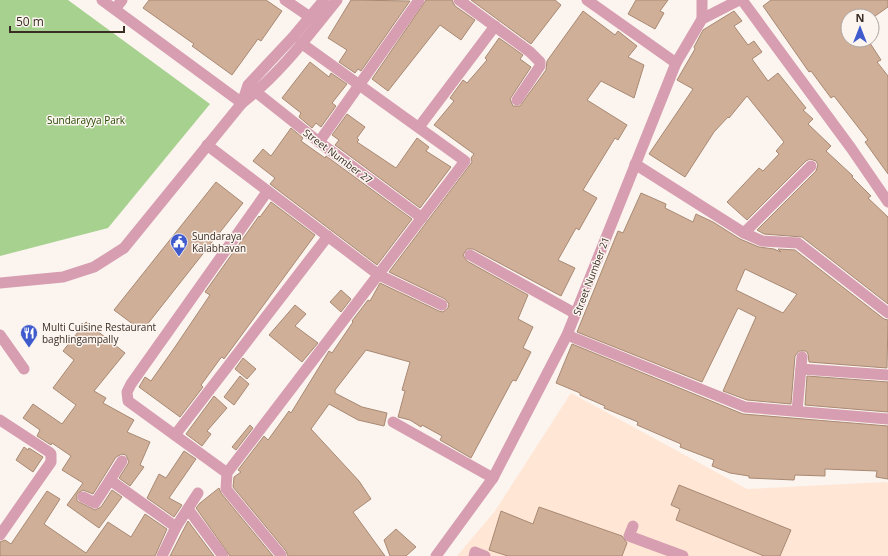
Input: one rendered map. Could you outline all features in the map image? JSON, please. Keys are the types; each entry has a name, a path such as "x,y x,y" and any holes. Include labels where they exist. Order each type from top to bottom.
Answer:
{"street":[{"path":"102,0 242,103"},
{"path":"115,9 122,0"},
{"path":"285,0 310,17"},
{"path":"242,103 248,85 324,0"},
{"path":"0,283 63,277 94,267 124,248 242,103 256,92 301,43 337,0"},
{"path":"319,142 419,0"},
{"path":"459,0 495,26 540,62 540,66 517,100"},
{"path":"587,0 676,63"},
{"path":"702,0 702,19 739,0"},
{"path":"742,0 851,148 888,202"},
{"name":"Street Number 21","path":"436,556 493,478 567,335 676,63 702,19"},
{"path":"418,127 495,26"},
{"path":"281,555 226,489 227,473 465,161 301,43"},
{"name":"Street Number 27","path":"256,92 319,142 422,218"},
{"path":"207,146 379,275 442,305"},
{"path":"635,164 744,233 762,241 798,244 888,313"},
{"path":"744,233 811,166"},
{"path":"227,473 128,401 127,392 131,384 267,192"},
{"path":"175,435 328,236"},
{"path":"470,255 576,314"},
{"path":"0,335 24,369"},
{"path":"567,335 745,407 888,419"},
{"path":"797,411 802,357"},
{"path":"801,369 888,374"},
{"path":"0,420 49,452 52,458 51,462 0,535"},
{"path":"393,422 493,478"},
{"path":"83,497 95,503 122,461"},
{"path":"110,480 176,527"},
{"path":"162,556 176,527 198,492"},
{"path":"188,509 223,556"},
{"path":"631,531 683,556"},
{"path":"474,556 476,552 485,556"}],"shaded area":[{"path":"571,393 747,489 888,483 888,556 457,556 495,511"}],"green space":[{"name":"Sundarayya Park","path":"0,0 68,0 210,104 108,228 0,256"}],"building":[{"path":"149,0 266,0 282,11 261,41 258,39 232,75 192,46 194,44 143,8"},
{"path":"351,0 410,1 361,71 358,69 355,73 339,62 347,50 328,38"},
{"path":"426,0 452,0 455,6 475,20 461,40 440,25 388,91 372,79"},
{"path":"471,0 555,0 561,5 531,44"},
{"path":"636,0 668,0 660,11 664,13 655,29 628,14"},
{"path":"771,0 888,0 888,7 880,13 880,8 840,8 840,48 873,48 881,60 877,62 888,76 888,174 865,142 868,140 834,96 831,98 811,71 809,72 763,6"},
{"path":"583,11 615,35 618,31 637,46 628,57 644,65 634,98 601,81 587,100 627,125 618,140 615,138 583,190 597,198 579,230 576,228 558,260 575,268 561,296 473,249 467,249 463,255 467,261 528,295 518,319 533,327 523,348 531,352 516,381 513,380 511,383 471,458 440,440 442,436 422,425 421,427 410,420 398,417 405,391 402,390 410,362 366,350 335,390 335,393 362,407 387,413 384,426 358,420 329,404 311,429 359,481 371,499 353,512 385,556 288,556 286,551 233,487 234,477 241,472 238,470 264,436 268,440 289,411 291,413 329,351 332,353 353,322 352,321 368,300 370,301 380,283 439,311 443,312 448,308 449,304 445,299 389,272 472,162 471,158 474,154 434,125 454,101 450,98 463,80 467,83 487,60 485,58 499,38 523,55 520,59 531,67 510,99 513,106 520,106 546,70 547,61"},
{"path":"734,11 742,21 734,26 748,45 754,41 762,52 752,59 768,81 778,73 806,108 803,110 813,119 808,124 831,146 826,151 853,176 852,177 871,196 868,198 888,217 888,304 802,237 764,234 757,230 816,171 818,165 816,161 810,159 806,161 747,220 727,202 759,168 763,171 779,154 776,151 784,142 747,96 729,118 728,117 714,132 685,177 649,154 693,89 677,80 695,49 694,47 703,30"},
{"path":"310,62 329,77 331,73 347,84 332,103 336,106 321,127 316,123 312,128 299,117 301,113 282,98"},
{"path":"347,114 365,127 357,138 359,140 357,142 396,168 417,138 429,147 426,151 451,167 420,208 335,145 339,140 332,135"},
{"path":"291,128 303,138 301,141 325,158 326,156 412,219 377,265 270,184 275,178 253,161 263,149 271,156"},
{"name":"Sundaraya Kalabhavan","path":"216,182 243,203 142,331 114,310"},
{"path":"641,193 666,204 665,208 693,222 696,214 713,222 740,239 759,247 774,249 781,252 778,249 795,250 884,319 888,320 887,368 809,362 806,351 799,351 795,356 791,404 747,400 723,391 756,317 738,308 702,382 577,332 618,231 623,233","holes":["745,269 797,294 783,313 736,290"]},
{"path":"271,202 315,235 224,359 222,357 220,359 201,385 203,387 180,417 139,387 145,377 151,381 210,295 205,292 259,216 260,217"},
{"path":"341,290 351,299 341,312 330,302"},
{"path":"295,305 306,314 295,326 318,343 302,362 269,335"},
{"path":"86,322 125,353 94,391 106,398 103,403 134,420 127,432 150,442 140,465 144,467 130,486 119,478 129,462 126,455 122,454 116,457 93,494 83,490 77,494 77,501 95,510 101,507 112,490 122,497 99,528 67,505 83,483 62,470 71,456 52,443 51,445 37,436 40,430 23,418 33,404 62,424 76,405 53,388 74,360 63,351"},
{"path":"572,344 743,414 888,426 888,479 876,477 877,471 825,469 825,476 795,475 794,480 749,478 749,476 730,473 712,466 714,460 680,447 681,444 637,425 638,422 604,408 605,406 556,383"},
{"path":"243,358 256,369 247,379 235,369"},
{"path":"240,376 249,384 234,405 224,397"},
{"path":"807,376 888,382 888,412 805,405"},
{"path":"214,396 227,408 207,431 211,434 202,446 186,434"},
{"path":"250,425 253,428 236,450 232,447"},
{"path":"24,447 28,450 29,448 43,457 33,472 16,460"},
{"path":"184,451 196,459 169,498 182,505 174,517 147,498 159,474 166,478"},
{"path":"679,485 791,530 780,556 764,556 676,520 680,509 671,505"},
{"path":"219,488 221,493 273,556 230,556 196,508"},
{"path":"47,491 60,499 44,524 86,553 108,522 131,537 145,514 167,529 155,556 0,556 0,542 5,540 11,544"},
{"path":"539,507 622,536 627,543 622,556 508,556 489,550 501,511 533,524"},
{"path":"188,521 214,556 170,556"},
{"path":"396,529 416,547 406,556 390,556 384,540"}],"place":[{"name":"Sundaraya Kalabhavan","path":"179,257"},
{"name":"Multi Cuisine Restaurant baghlingampally","path":"29,348"}]}
